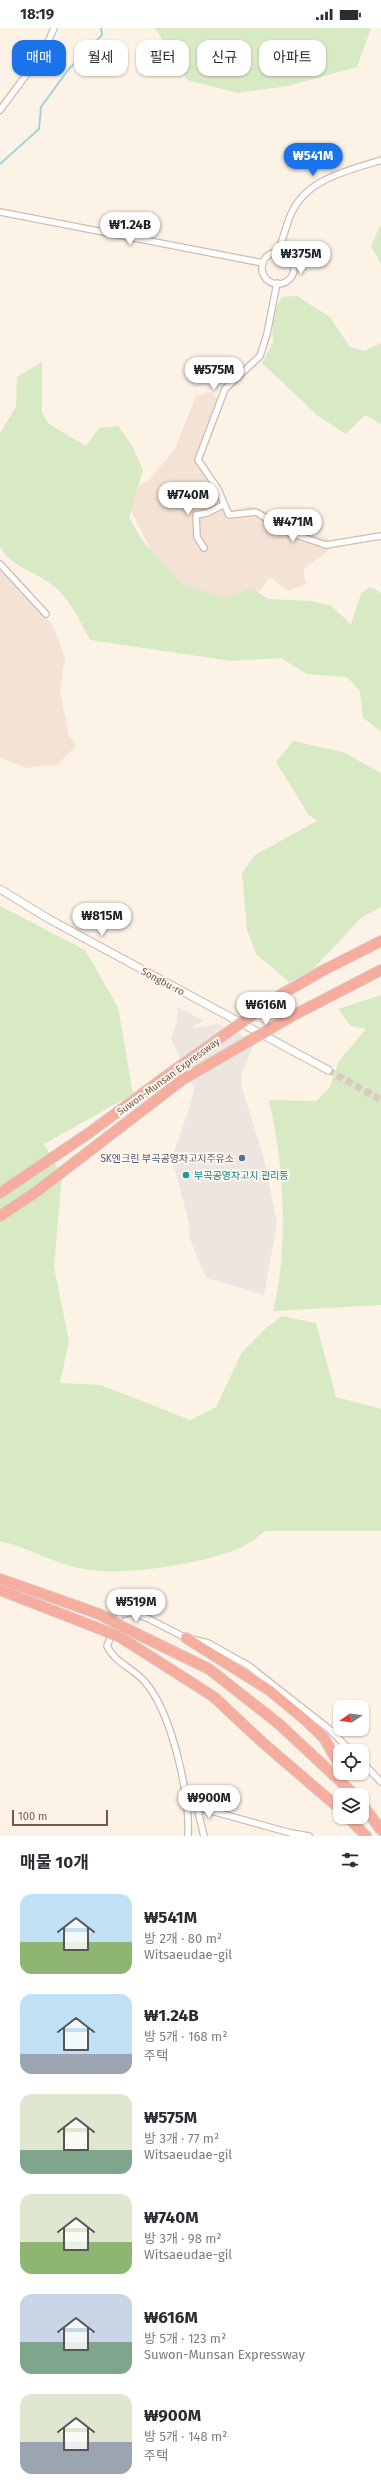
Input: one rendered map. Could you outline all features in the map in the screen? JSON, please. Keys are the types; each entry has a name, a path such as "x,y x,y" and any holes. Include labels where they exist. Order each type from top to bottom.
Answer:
{"highway":[{"name":"Suwon-Munsan Expressway","path":"0,1193 89,1133 282,994 322,971 381,941"},
{"name":"Suwon-Munsan Expressway","path":"0,1216 36,1192 182,1080 294,1015 381,970"},
{"path":"0,1190 19,1180"},
{"path":"0,1579 98,1614 121,1632 214,1697 262,1742 333,1802"},
{"path":"0,1590 95,1627 121,1632 209,1669 279,1724 348,1788"},
{"path":"186,1638 269,1690 324,1738 333,1754"},
{"path":"369,1814 381,1830"},
{"path":"355,1824 366,1836"}],"street":[{"path":"0,110 44,51 54,28"},
{"path":"278,252 291,214 300,199 322,180 381,160"},
{"path":"0,212 263,263"},
{"path":"284,236 285,254"},
{"path":"278,252 285,254 292,259 294,270 289,279 277,283 266,278 263,263 268,255 278,252"},
{"path":"277,283 267,334 260,356 225,389 198,460 218,489 223,505 229,515 256,512 290,533 326,545 381,536"},
{"path":"204,548 197,537 196,515 207,513 223,505"},
{"path":"0,564 46,614"},
{"name":"Songbu-ro","path":"0,889 49,919 328,1070"},
{"path":"188,1836 186,1804 181,1773 166,1717 145,1682 112,1655 108,1646 120,1615 132,1612 186,1638 208,1643 249,1666 329,1729 344,1744"},
{"path":"369,1769 381,1782"},
{"path":"186,1804 291,1833 309,1836"},
{"path":"197,1807 204,1836"}],"shaded area":[{"path":"211,392 221,403 203,460 221,490 229,511 249,506 266,511 302,533 328,538 329,550 303,570 306,584 287,591 270,577 255,597 229,607 168,582 130,509 129,493 149,480 175,449 196,396"},
{"path":"0,569 53,625 65,658 60,691 69,735 76,746 58,764 27,768 0,758"},
{"path":"178,1007 204,1021 196,1024 192,1029 218,1024 255,1042 242,1072 241,1084 264,1159 277,1223 264,1295 207,1278 189,1236 189,1223 172,1158 192,1099 194,1087 171,1039 177,1021"}],"green space":[{"path":"155,28 371,28 357,67 326,76 326,40 259,40 259,76 324,76 288,86 238,93 187,80 185,76 189,76 189,40 162,40"},
{"path":"381,224 381,264 371,246"},
{"path":"297,296 330,317 350,347 364,351 381,343 381,424 365,415 346,434 318,416 262,363 273,342 272,315 282,297"},
{"path":"42,362 42,413 49,424 86,446 99,428 118,426 132,445 143,470 129,518 142,540 181,583 226,599 250,588 269,599 311,601 330,605 351,624 361,594 370,587 381,593 381,731 363,718 360,691 347,677 307,674 281,658 231,661 90,640 79,619 62,594 49,583 18,565 5,554 0,547 0,434 16,406 17,377"},
{"path":"293,741 343,752 381,773 381,907 361,918 312,970 289,982 256,954 247,930 242,873 255,855 317,821 308,814 276,762"},
{"path":"0,906 85,950 118,1007 133,1094 44,1144 62,1175 54,1267 69,1341 60,1383 101,1385 190,1420 216,1407 242,1352 265,1329 282,1316 316,1323 336,1397 381,1409 381,1531 265,1531 251,1542 218,1556 172,1566 126,1571 90,1570 78,1568 0,1541"},
{"path":"381,995 381,1305 273,1311 281,1260 283,1206 278,1151 269,1100 316,1101 330,1087 339,1061 366,1029 351,1026 338,1009"}],"waterway":[{"path":"0,164 39,129 41,107 68,70 102,35 101,28"}],"tunnel":[{"path":"328,1070 381,1100"}],"place":[{"name":"SK엔크린 부곡공영차고지주유소","path":"242,1158"},
{"name":"부곡공영차고지 관리동","path":"186,1175"}]}
